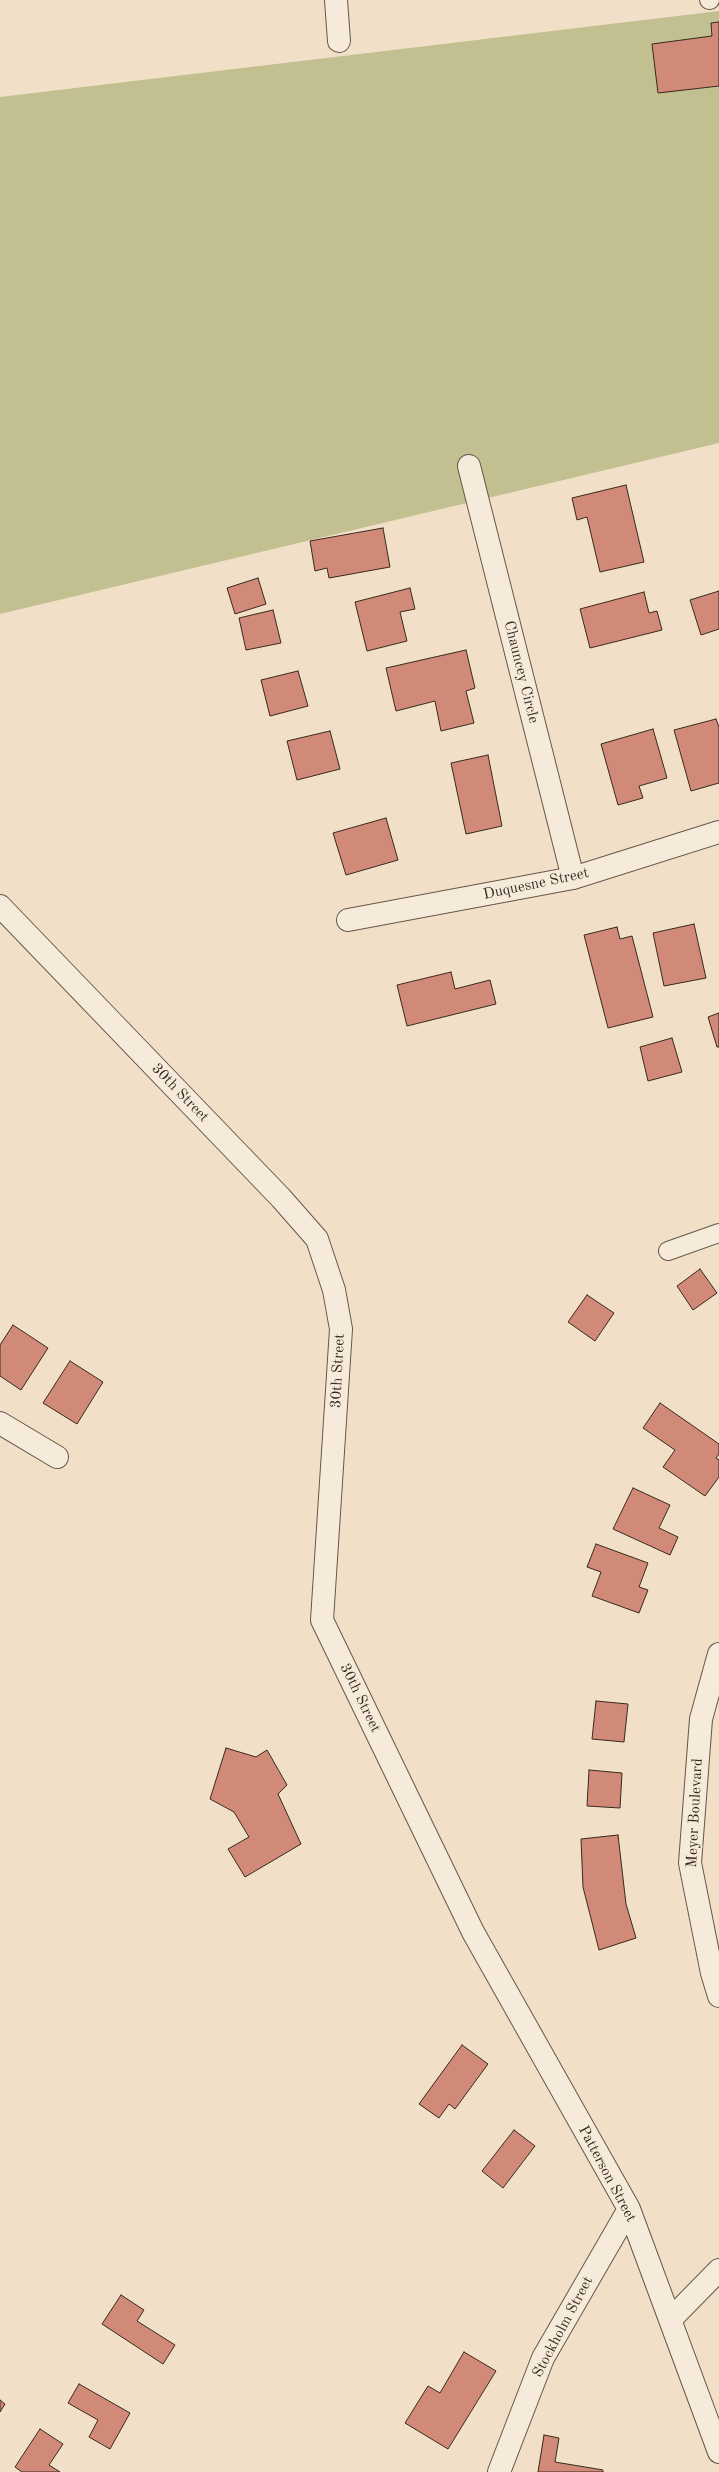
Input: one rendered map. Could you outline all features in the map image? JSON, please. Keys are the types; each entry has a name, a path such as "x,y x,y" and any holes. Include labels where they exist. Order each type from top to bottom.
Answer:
{"street":[{"path":"336,0 339,41"},
{"name":"Chauncey Circle","path":"469,466 573,878"},
{"name":"Duquesne Street","path":"348,920 573,878 719,832"},
{"name":"30th Street","path":"0,906 281,1198 317,1239 334,1290 341,1330 322,1620 473,1932"},
{"path":"0,1423 56,1457"},
{"name":"Meyer Boulevard","path":"719,1654 700,1719 690,1863 712,1973 719,1996"},
{"name":"Patterson Street","path":"473,1932 628,2209 719,2452"},
{"name":"Stockholm Street","path":"498,2472 543,2358 628,2209"},
{"path":"670,2320 719,2270"}],"lane":[{"path":"668,1251 719,1233"}],"shaded area":[{"path":"719,11 719,443 0,614 0,97"}],"building":[{"path":"719,22 719,86 658,93 652,44 712,36 711,23"},
{"path":"626,485 644,562 600,572 587,517 577,520 572,498"},
{"path":"383,528 390,567 329,578 327,568 315,571 310,541"},
{"path":"258,578 266,604 235,614 227,588"},
{"path":"410,588 415,609 400,612 407,641 367,651 355,602"},
{"path":"719,591 719,629 701,635 690,600"},
{"path":"644,592 649,613 657,611 662,630 590,648 580,609"},
{"path":"273,610 281,643 246,650 239,618"},
{"path":"466,650 475,688 466,691 474,723 441,731 435,701 396,711 386,668"},
{"path":"298,671 308,706 270,716 261,680"},
{"path":"716,719 719,727 719,783 691,791 674,730"},
{"path":"653,729 667,778 639,786 643,798 618,805 601,744"},
{"path":"330,731 340,769 297,780 287,741"},
{"path":"488,755 502,826 466,834 451,763"},
{"path":"386,818 398,860 346,875 333,833"},
{"path":"694,924 706,978 664,986 653,933"},
{"path":"617,927 620,939 632,936 653,1017 608,1028 584,935"},
{"path":"451,972 455,989 490,980 496,1004 407,1026 397,985"},
{"path":"719,1013 719,1047 717,1047 708,1017"},
{"path":"672,1038 682,1072 648,1081 640,1047"},
{"path":"700,1269 717,1293 693,1310 677,1286"},
{"path":"587,1295 614,1313 595,1341 568,1322"},
{"path":"13,1325 48,1348 21,1390 0,1376 0,1345"},
{"path":"70,1361 103,1382 77,1424 43,1403"},
{"path":"660,1403 719,1444 719,1454 716,1458 719,1460 719,1477 705,1496 663,1467 675,1450 643,1428"},
{"path":"633,1488 670,1505 659,1528 678,1537 670,1555 613,1529"},
{"path":"596,1544 648,1563 639,1587 648,1590 639,1613 592,1596 601,1572 587,1567"},
{"path":"596,1701 628,1704 624,1742 592,1739"},
{"path":"226,1748 256,1757 267,1750 287,1785 278,1794 301,1844 245,1877 228,1849 249,1837 234,1812 210,1799"},
{"path":"589,1770 622,1773 620,1808 587,1806"},
{"path":"618,1835 626,1904 636,1938 599,1950 583,1887 581,1839"},
{"path":"462,2045 488,2064 455,2109 449,2104 439,2118 419,2104"},
{"path":"514,2130 535,2146 503,2188 482,2171"},
{"path":"121,2295 144,2310 137,2321 175,2345 163,2364 102,2324"},
{"path":"464,2352 496,2371 448,2449 405,2423 428,2386 440,2393"},
{"path":"79,2384 130,2413 110,2449 89,2437 98,2420 68,2403"},
{"path":"0,2400 5,2404 0,2412"},
{"path":"40,2429 63,2444 49,2465 60,2472 22,2472 15,2467"},
{"path":"544,2435 559,2438 555,2462 603,2470 603,2472 538,2472"}]}
